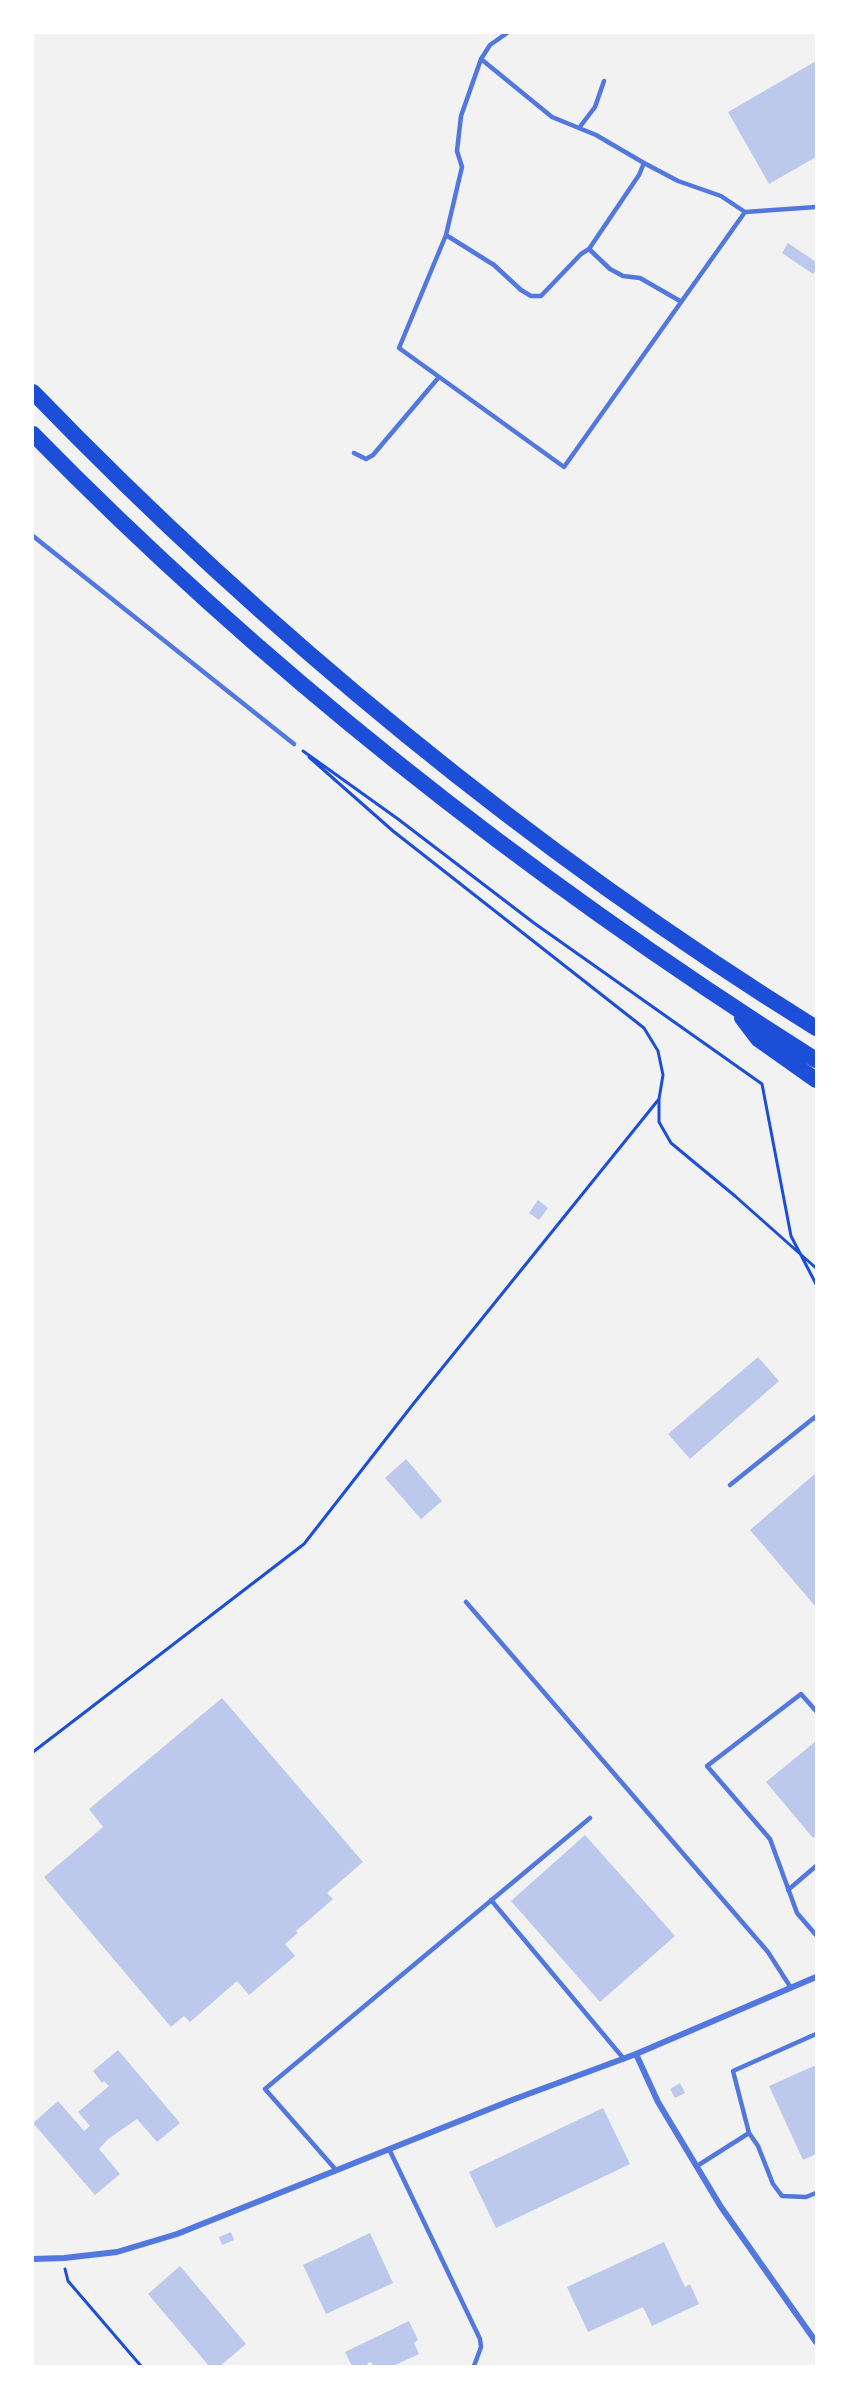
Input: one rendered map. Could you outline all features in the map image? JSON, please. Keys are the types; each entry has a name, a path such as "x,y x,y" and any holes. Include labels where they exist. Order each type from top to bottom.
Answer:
{"highway":[{"path":"33,392 96,457 237,590 392,723 538,837 663,927 816,1028"},
{"path":"33,434 203,599 370,742 515,855 623,934 816,1060"},
{"path":"737,1010 758,1039 816,1080"}],"street":[{"path":"33,2259 117,2252 177,2234 389,2149 624,2059 816,1977"},
{"path":"636,2054 658,2102 721,2207 816,2342"}],"lane":[{"path":"507,33 490,45 481,58 461,116 457,151 462,167 446,234 399,348 564,467 745,212"},
{"path":"481,58 552,117 579,128 678,181 721,196 745,212 816,207"},
{"path":"579,128 595,107 604,81"},
{"path":"446,234 494,265 531,296 541,296 581,254 589,249 639,175 644,163"},
{"path":"589,249 610,269 623,276 640,278 680,301"},
{"path":"354,453 366,459 373,455 439,377"},
{"path":"33,536 294,744"},
{"path":"730,1485 814,1417 816,1419"},
{"path":"465,1602 768,1952 791,1988"},
{"path":"816,1711 801,1695 707,1766 770,1839 797,1913 816,1935"},
{"path":"336,2170 265,2089 590,1818"},
{"path":"788,1890 816,1866"},
{"path":"491,1900 624,2059"},
{"path":"816,2034 733,2071 749,2133 758,2146 773,2184 782,2196 806,2197 816,2193"},
{"path":"697,2166 749,2133"},
{"path":"389,2149 480,2339 481,2347 474,2366"}],"path":[{"path":"294,744 393,831 644,1028 658,1051 663,1075 659,1099 659,1122 670,1143 735,1196 816,1268"},
{"path":"294,744 398,819 534,923 762,1084 791,1236 816,1284"},
{"path":"33,1752 304,1544 414,1403 659,1099"},
{"path":"64,2258 65,2274 69,2281 141,2366"}],"building":[{"path":"816,61 816,157 769,184 728,112"},
{"path":"788,243 816,262 816,270 813,274 782,253"},
{"path":"538,1200 548,1208 539,1220 529,1213"},
{"path":"758,1357 779,1381 690,1459 668,1434"},
{"path":"406,1459 442,1501 421,1519 385,1478"},
{"path":"816,1473 816,1607 750,1530"},
{"path":"222,1698 363,1862 327,1893 333,1899 296,1931 298,1933 285,1944 295,1956 249,1995 237,1981 190,2022 184,2016 171,2027 44,1877 103,1827 89,1809"},
{"path":"816,1741 816,1836 813,1838 766,1782"},
{"path":"585,1835 675,1936 600,2002 511,1901"},
{"path":"118,2050 180,2123 157,2142 137,2119 108,2139 99,2149 120,2174 95,2195 33,2123 58,2101 84,2131 90,2126 78,2112 109,2086 104,2081 102,2083 93,2071"},
{"path":"816,2065 816,2154 803,2160 769,2086"},
{"path":"680,2083 685,2093 675,2098 670,2089"},
{"path":"603,2108 630,2164 496,2228 469,2172"},
{"path":"231,2232 234,2240 222,2245 219,2237"},
{"path":"370,2233 393,2283 326,2314 303,2265"},
{"path":"664,2242 685,2287 690,2284 699,2304 652,2326 643,2307 588,2332 567,2287"},
{"path":"180,2266 246,2344 220,2366 209,2366 148,2294"},
{"path":"409,2321 418,2340 414,2343 419,2354 393,2366 373,2366 371,2362 367,2363 369,2366 352,2366 345,2352"}]}
